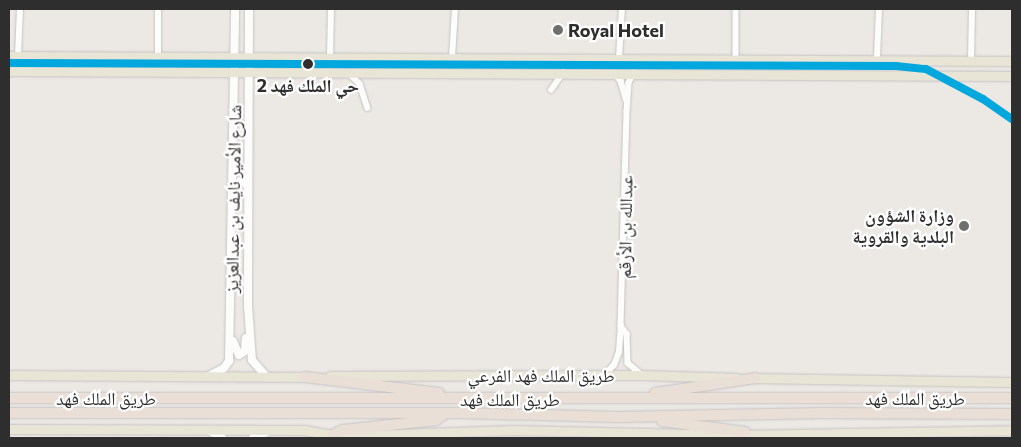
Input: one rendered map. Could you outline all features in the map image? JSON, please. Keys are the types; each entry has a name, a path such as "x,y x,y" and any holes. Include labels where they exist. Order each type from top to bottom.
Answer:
{"highway":[{"path":"305,377 460,397"},
{"path":"622,400 630,394 676,392 755,378"},
{"name":"طريق الملك فهد","path":"9,398 460,397 622,400 1012,398"},
{"name":"طريق الملك فهد","path":"9,413 446,413 626,417 821,413 1012,414"},
{"path":"333,435 343,430 436,420 446,413"},
{"path":"626,417 739,435"}],"main road":[{"path":"9,56 248,55 452,58 877,58 1012,61"},
{"path":"9,71 635,72 1012,76"},
{"name":"طريق الملك فهد الفرعي","path":"9,376 643,375 1012,382"},
{"path":"9,429 156,434 210,431 266,432 304,430 333,435 369,437 512,434 897,435 1012,430"}],"street":[{"path":"18,56 20,9"},
{"path":"158,9 158,56"},
{"name":"شارع الأمير نايف بن عبدالعزيز","path":"207,377 224,368 229,361 235,9"},
{"name":"شارع الأمير نايف بن عبدالعزيز","path":"249,9 247,71 248,306 252,360 265,375"},
{"path":"330,57 331,9"},
{"path":"452,58 455,9"},
{"path":"619,58 622,9"},
{"path":"736,9 736,59"},
{"path":"877,58 879,9"},
{"path":"971,61 972,9"},
{"path":"346,72 356,78 368,108"},
{"path":"551,90 564,72"},
{"path":"611,72 622,80 626,111"},
{"name":"عبدالله بن الأرقم","path":"635,72 628,83 626,111 621,326 627,334 628,363 643,375"},
{"path":"231,200 235,186 240,181 246,183 249,196"},
{"path":"231,312 235,351 243,354 248,306"},
{"path":"604,375 614,365 619,352 621,326"},
{"path":"210,431 222,438"},
{"path":"253,438 266,432"}],"transit line":[{"path":"9,63 896,66 926,69 983,99 1012,119"}],"place":[{"name":"Royal Hotel","path":"558,30"},
{"name":"حي الملك فهد 2","path":"308,64"},
{"name":"وزارة الشؤون البلدية والقروية","path":"964,226"}]}
